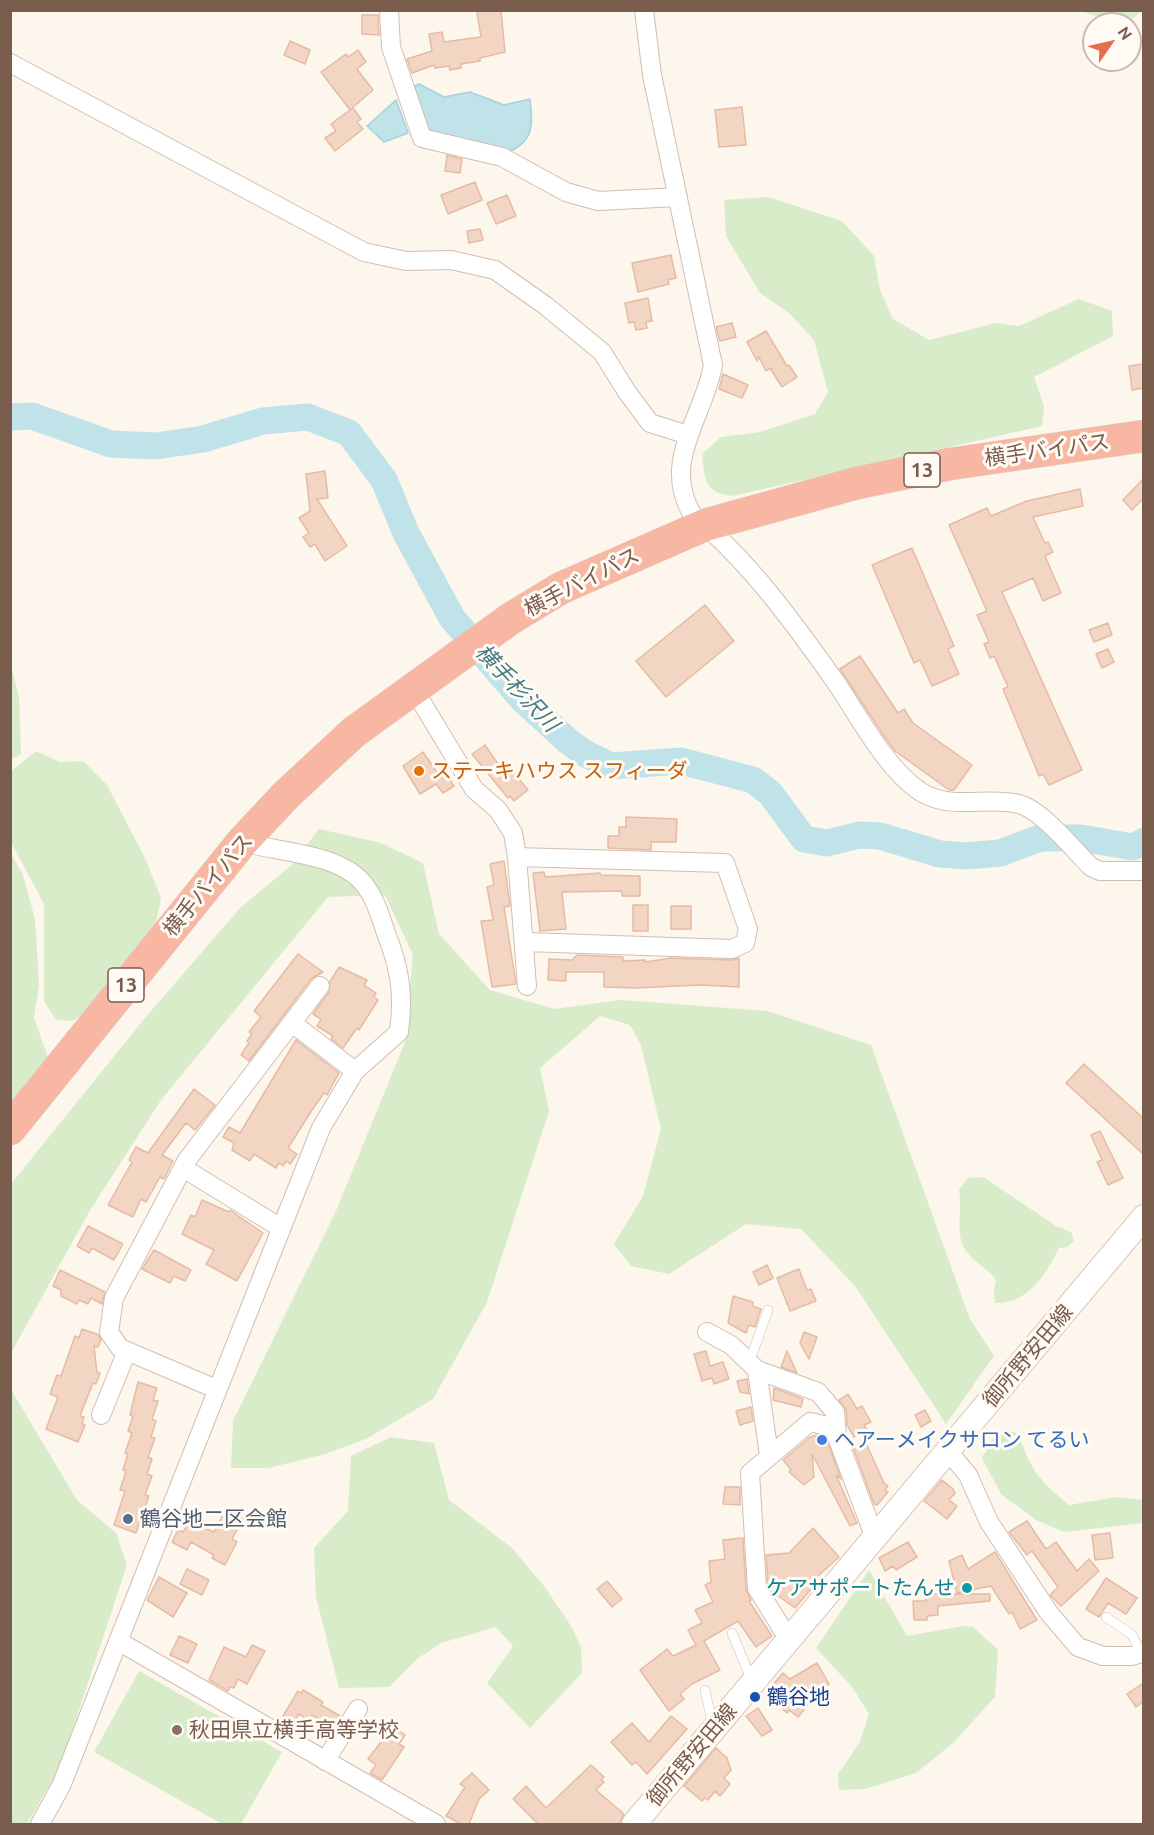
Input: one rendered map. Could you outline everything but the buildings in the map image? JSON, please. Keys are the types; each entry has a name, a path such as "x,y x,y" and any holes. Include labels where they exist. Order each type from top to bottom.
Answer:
{"highway":[{"name":"横手バイパス","path":"10,1129 242,842 286,795 354,732 450,660 510,619 561,588 705,525 857,483 950,464 1143,436"}],"main road":[{"name":"御所野安田線","path":"634,1824 1143,1217"}],"street":[{"path":"389,10 391,46 422,138 502,157 566,192 598,201 678,197"},
{"path":"644,10 652,75 713,365 709,387 688,435 679,469 684,501 692,514 764,586 797,627 893,766 921,792 951,803 1018,804 1034,810 1090,867 1100,871 1143,871"},
{"path":"10,63 364,252 406,261 451,260 495,270 546,306 603,352 627,392 650,423 688,435"},
{"path":"413,688 474,789 498,810 513,833 526,942 527,986"},
{"path":"40,1824 61,1786 321,1128 355,1071 399,1032 403,998 398,961 376,905 362,882 344,869 299,853 242,842"},
{"path":"517,857 725,863 748,929 745,943 732,949 526,942"},
{"path":"216,1389 120,1348 109,1332 114,1298 183,1168 320,986"},
{"path":"292,1023 355,1071"},
{"path":"183,1168 281,1228"},
{"path":"707,1332 731,1345 753,1367 818,1392 835,1412 837,1437 875,1538"},
{"path":"101,1415 127,1351"},
{"path":"753,1367 769,1455"},
{"path":"789,1640 757,1588 750,1473 810,1422 836,1428"},
{"path":"948,1451 968,1475 989,1522 1049,1613 1078,1647 1102,1656 1132,1656 1142,1653"},
{"path":"117,1641 436,1824"},
{"path":"325,1761 358,1709"}],"lane":[{"path":"753,1367 768,1310"},
{"path":"1106,1617 1132,1635 1142,1653"},
{"path":"732,1633 753,1683"},
{"path":"705,1690 714,1730"}],"green space":[{"path":"1143,10 1141,12 1081,11"},
{"path":"768,197 842,221 874,256 880,290 893,319 929,340 996,323 1019,326 1079,299 1112,311 1113,336 1034,377 1044,406 1042,426 733,496 716,492 705,477 702,454 721,437 760,432 815,414 828,392 814,340 789,313 760,293 726,236 724,200"},
{"path":"10,660 19,698 21,754 11,760"},
{"path":"36,751 60,762 83,761 107,785 145,858 161,898 154,933 96,1005 73,1021 56,1020 44,1001 44,904 11,842 10,772"},
{"path":"319,829 381,843 423,863 439,934 490,990 554,1009 621,1000 767,1011 871,1045 970,1319 994,1356 946,1424 855,1286 801,1229 746,1224 669,1274 631,1266 614,1244 643,1196 661,1129 641,1045 630,1025 600,1016 540,1068 549,1111 487,1302 433,1399 366,1439 322,1455 268,1468 231,1468 233,1421 336,1211 405,1042 413,955 385,895 328,897 161,1100 89,1212 11,1353 11,1184 144,1019 241,907 293,864"},
{"path":"10,852 23,875 35,919 39,985 34,1018 50,1063 10,1116"},
{"path":"983,1177 1056,1226 1071,1232 1074,1241 1067,1247 1059,1248 1048,1268 1034,1286 1026,1293 1007,1302 995,1303 996,1280 969,1255 960,1237 959,1190 968,1178"},
{"path":"10,1388 77,1500 116,1533 127,1565 60,1767 27,1824 10,1824"},
{"path":"1009,1431 1018,1433 1037,1474 1069,1505 1116,1497 1143,1500 1143,1523 1064,1532 1036,1520 1001,1494 982,1458 994,1436"},
{"path":"391,1437 434,1443 449,1500 512,1548 544,1586 571,1626 581,1647 582,1673 530,1728 487,1683 513,1646 496,1627 441,1643 417,1659 389,1687 339,1688 316,1597 314,1548 348,1511 351,1456"},
{"path":"869,1570 907,1636 963,1626 973,1627 998,1650 995,1697 953,1743 916,1773 865,1789 839,1790 838,1774 860,1742 869,1714 852,1687 816,1648"},
{"path":"139,1671 282,1752 241,1824 222,1824 94,1752"}],"water":[{"path":"419,84 444,97 470,92 504,105 530,99 530,132 522,144 506,153 427,132 411,88"},
{"path":"396,100 408,133 384,142 367,126"}],"waterway":[{"name":"横手杉沢川","path":"10,417 32,416 111,444 156,446 203,439 263,421 308,417 349,433 384,480 406,533 452,618 523,700 568,741 584,753 611,766 681,761 753,780 770,793 804,839 827,843 859,835 880,836 940,854 966,856 1000,853 1040,838 1081,838 1133,847 1144,841"}],"place":[{"name":"ステーキハウス スフィーダ","path":"419,771"},
{"name":"ヘアーメイクサロン てるい","path":"822,1440"},
{"name":"鶴谷地二区会館","path":"128,1519"},
{"name":"ケアサポートたんせ","path":"967,1588"},
{"name":"鶴谷地","path":"755,1697"},
{"name":"秋田県立横手高等学校","path":"177,1730"}]}
